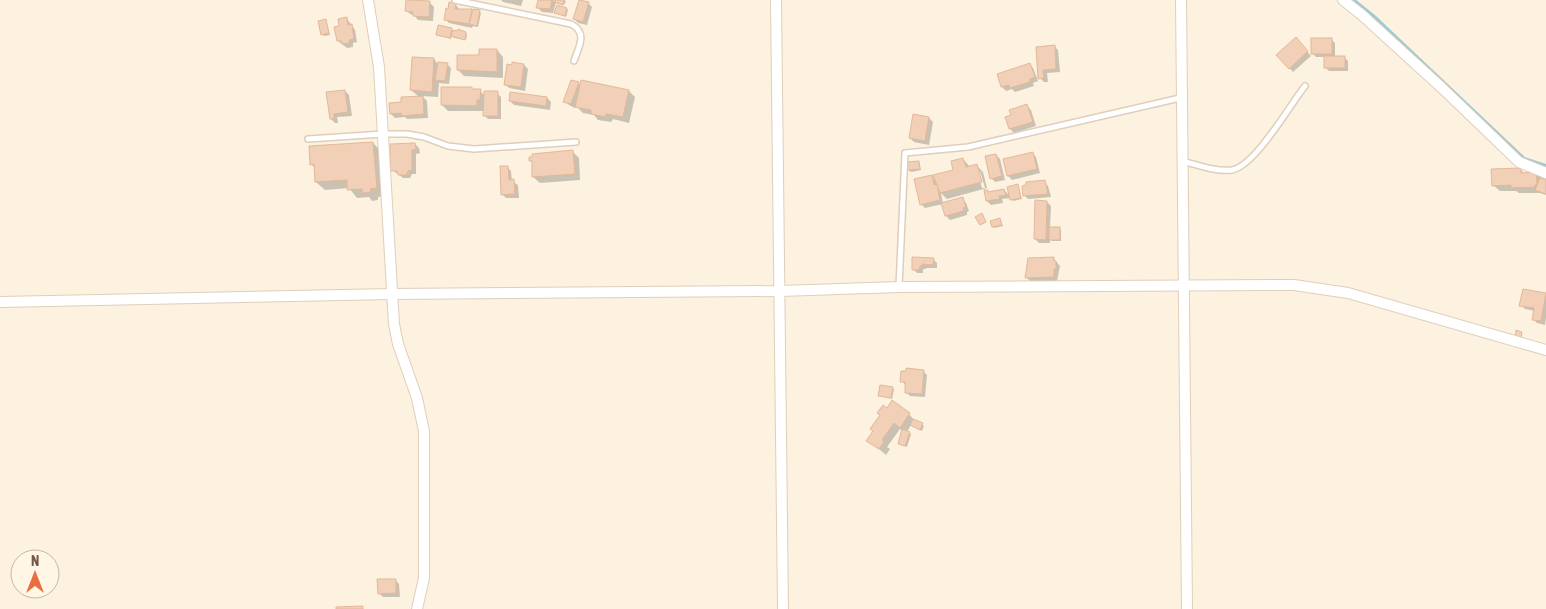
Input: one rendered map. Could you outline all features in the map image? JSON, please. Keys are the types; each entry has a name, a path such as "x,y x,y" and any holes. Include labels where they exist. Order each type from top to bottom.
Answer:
{"street":[{"path":"368,0 380,67 394,324 398,344 417,398 424,432 424,578 417,609"},
{"path":"776,0 783,609"},
{"path":"1181,0 1180,98 1187,609"},
{"path":"1343,0 1442,88 1519,162 1546,173"},
{"path":"0,302 392,294 1294,285 1331,290 1376,300 1444,322 1546,350"}],"lane":[{"path":"455,0 571,24 581,33 574,60"},
{"path":"1181,161 1229,170 1243,165 1261,148 1306,86"},
{"path":"899,288 905,153 968,147 1180,98"},
{"path":"308,139 383,134 416,135 448,146 474,149 576,142"}],"building":[{"path":"406,0 430,1 429,17 413,16 413,12 405,11"},
{"path":"538,0 552,0 550,9 536,8"},
{"path":"564,0 563,5 552,1"},
{"path":"579,0 589,2 583,22 573,19"},
{"path":"449,2 456,3 455,9 472,9 469,24 444,20"},
{"path":"557,5 567,8 565,16 554,13"},
{"path":"473,9 480,10 477,26 469,24"},
{"path":"347,17 348,25 352,24 354,39 349,40 350,43 342,44 341,41 337,41 334,27 339,26 338,19"},
{"path":"326,19 329,33 321,35 318,21"},
{"path":"438,25 452,28 450,38 436,35"},
{"path":"458,29 466,32 465,40 451,36 453,30 457,31"},
{"path":"1296,37 1308,51 1289,69 1276,55"},
{"path":"1311,38 1332,38 1332,54 1311,54"},
{"path":"1055,45 1056,69 1043,70 1044,78 1038,79 1036,47"},
{"path":"479,49 497,49 497,72 457,70 457,55 479,55"},
{"path":"1324,56 1345,56 1345,68 1324,68"},
{"path":"412,57 434,58 432,92 410,90"},
{"path":"438,62 448,63 445,81 435,80"},
{"path":"512,62 524,64 521,87 504,85 507,64 512,65"},
{"path":"1030,63 1035,77 1030,79 1030,82 1010,88 1009,85 1001,87 997,74"},
{"path":"571,80 579,82 571,104 563,102"},
{"path":"581,80 629,90 623,117 606,114 605,117 591,114 591,110 575,107"},
{"path":"441,87 472,87 472,89 481,89 480,100 477,100 477,106 441,105"},
{"path":"345,90 348,112 334,114 334,119 330,119 326,92"},
{"path":"484,91 498,91 498,116 483,116"},
{"path":"510,92 547,97 546,106 509,101"},
{"path":"423,96 424,114 402,116 401,113 390,114 389,103 401,102 401,97"},
{"path":"1027,104 1033,122 1009,129 1005,117 1011,115 1009,110"},
{"path":"913,114 929,117 925,141 909,138"},
{"path":"373,142 377,188 370,189 371,192 363,193 362,189 347,190 347,180 315,182 314,164 310,165 309,146"},
{"path":"415,143 416,149 412,150 412,170 408,171 406,175 398,175 397,171 390,171 390,144"},
{"path":"573,150 575,174 532,177 532,161 529,161 529,157 532,157 532,154"},
{"path":"1033,152 1037,169 1007,176 1003,159"},
{"path":"996,154 1002,176 990,179 985,156"},
{"path":"963,158 966,167 977,164 982,182 940,193 933,175 953,170 951,161"},
{"path":"919,161 920,169 908,170 907,162"},
{"path":"500,166 508,166 509,180 514,179 515,194 501,195"},
{"path":"1521,168 1521,173 1536,172 1537,184 1535,187 1511,188 1511,185 1492,186 1491,169"},
{"path":"932,175 934,185 937,184 940,200 920,205 914,179"},
{"path":"1540,178 1546,180 1546,194 1535,190"},
{"path":"1045,180 1048,194 1023,196 1022,186 1026,185 1026,182"},
{"path":"1018,184 1021,198 1010,200 1007,187"},
{"path":"1004,189 1006,195 999,196 1000,199 986,201 984,190 988,190 988,192"},
{"path":"963,197 966,207 963,208 964,211 945,216 941,203"},
{"path":"1035,200 1047,201 1046,240 1034,239"},
{"path":"982,213 986,222 980,225 975,217"},
{"path":"1000,218 1002,225 992,227 990,221"},
{"path":"1049,227 1060,227 1060,240 1049,240"},
{"path":"912,257 934,258 933,265 922,264 919,270 912,270"},
{"path":"1054,257 1056,269 1054,269 1054,277 1025,278 1028,258"},
{"path":"1523,289 1546,293 1541,321 1532,320 1534,308 1519,306"},
{"path":"1516,330 1522,332 1521,339 1515,338"},
{"path":"906,368 924,370 922,394 905,393 905,382 900,382 901,371 906,371"},
{"path":"880,385 893,387 891,398 878,396"},
{"path":"892,400 910,413 900,428 894,423 882,440 884,442 879,449 866,441 873,431 870,429 880,415 877,413 883,405 887,408"},
{"path":"913,419 923,423 920,430 910,425"},
{"path":"902,429 910,432 905,446 898,444"},
{"path":"377,579 396,579 396,593 378,594"},
{"path":"363,606 363,609 336,609 336,607"}],"waterway":[{"path":"1353,0 1373,16 1524,159 1546,166"}]}
